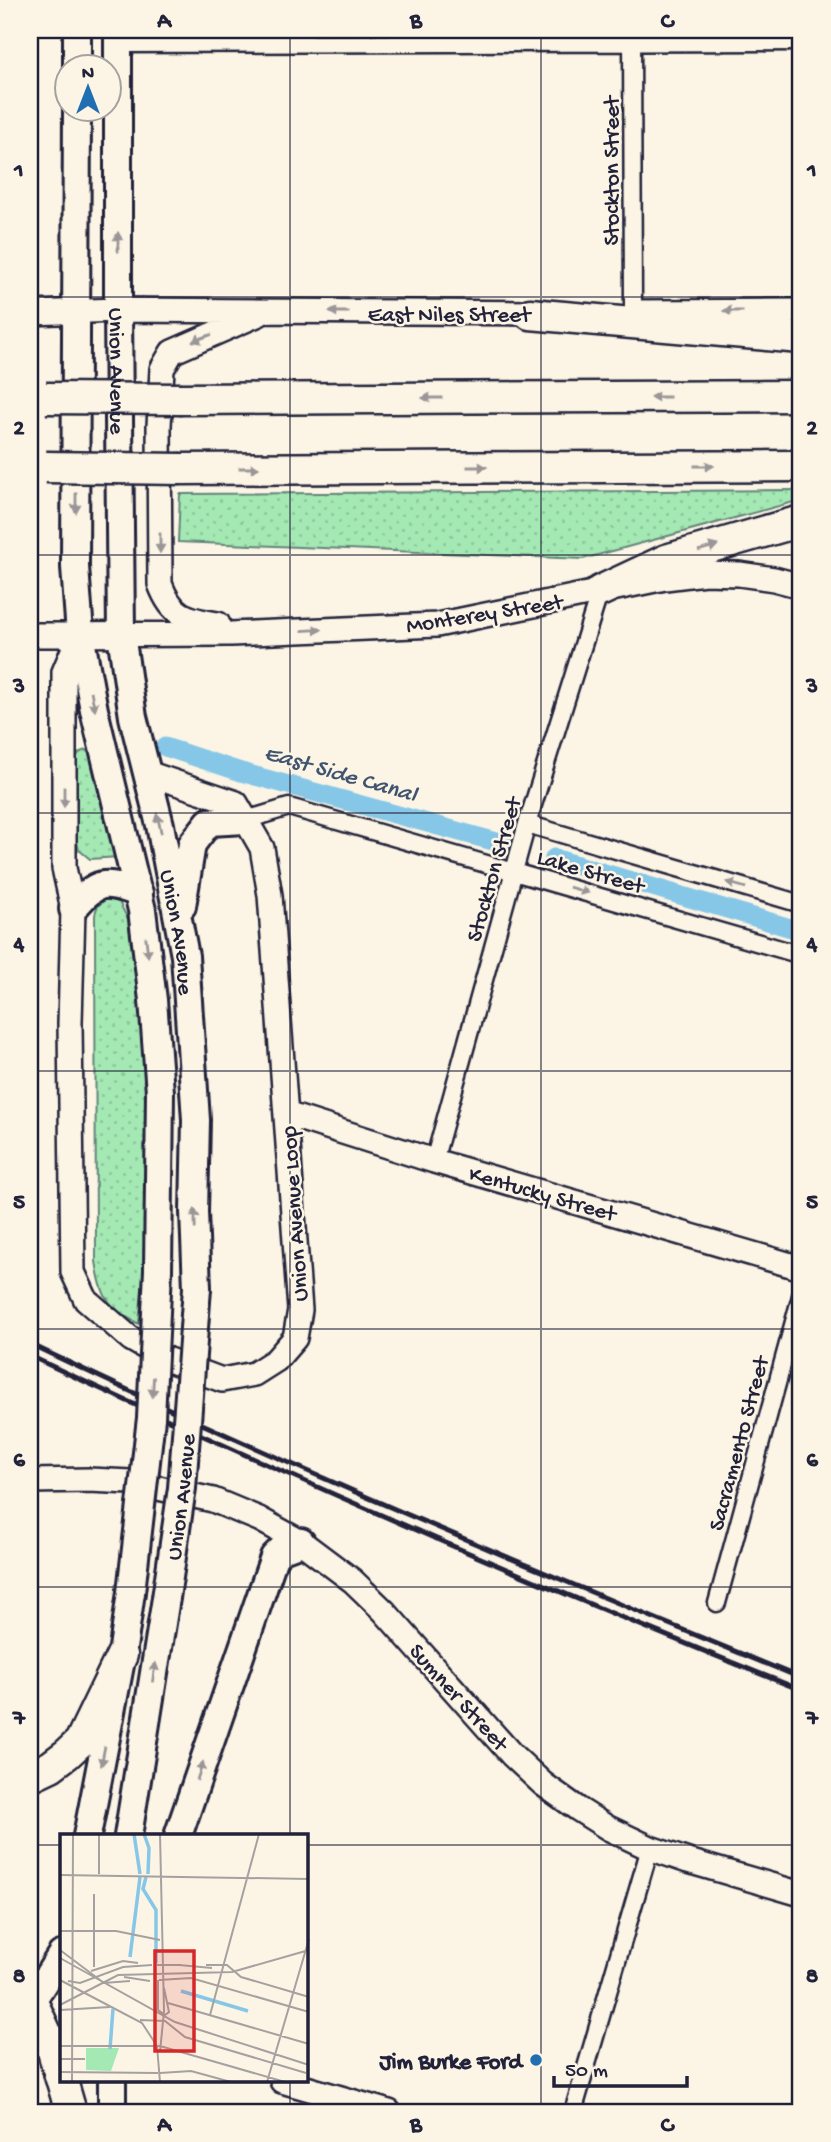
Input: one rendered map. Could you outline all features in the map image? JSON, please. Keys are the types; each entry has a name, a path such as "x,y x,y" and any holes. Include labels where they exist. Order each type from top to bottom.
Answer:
{"highway":[{"path":"530,314 801,338"},
{"path":"38,399 801,396"},
{"path":"38,467 181,469 801,466"},
{"path":"600,592 666,560 801,521"},
{"path":"30,1776 51,1766 79,1742 122,1655"},
{"path":"30,2001 60,2075"},
{"path":"63,2082 71,2112"}],"main road":[{"path":"77,30 77,52"},
{"name":"Union Avenue","path":"88,1834 131,1592 151,1418 158,1270 160,1092 153,1000 139,892 94,710 79,634 75,567 118,37"},
{"name":"Union Avenue","path":"78,122 97,311 121,634 132,717 160,825 185,956 196,1119 194,1212 197,1288 182,1488 128,1834"},
{"path":"179,925 192,844 209,822 246,820"},
{"path":"73,909 85,895 99,885 114,884 139,892"},
{"path":"179,1834 274,1557 282,1549 301,1542"},
{"path":"30,2001 60,1956"},
{"path":"112,2082 112,2112"}],"street":[{"path":"118,37 632,36 801,42"},
{"name":"Stockton Street","path":"632,36 633,312"},
{"name":"East Niles Street","path":"30,313 97,311 530,314 801,311"},
{"path":"265,312 172,352 162,369 159,426 160,584 167,602 182,615 201,621 274,632"},
{"name":"Monterey Street","path":"30,635 274,632 437,625 666,578 705,573 740,574 801,586"},
{"name":"Stockton Street","path":"434,1161 527,824 600,592"},
{"name":"Union Avenue","path":"73,909 64,868 64,671 79,634"},
{"name":"Union Avenue Loop","path":"73,909 70,1023 73,1272 86,1300 131,1339 166,1359 222,1380 254,1374 276,1360 295,1338 300,1310 270,895 262,848 236,803 147,773"},
{"name":"Lake Street","path":"246,820 289,807 801,955"},
{"name":"Lake Street","path":"527,824 801,904"},
{"name":"Kentucky Street","path":"286,1114 434,1161 801,1268"},
{"name":"Sacramento Street","path":"717,1603 801,1296"},
{"name":"Sumner Street","path":"30,1481 131,1482 213,1500 259,1519 301,1542 354,1581 512,1755 544,1784 578,1809 608,1828 650,1848 801,1894"},
{"path":"573,2112 650,1848"},
{"path":"285,2082 389,2112"}],"green space":[{"path":"801,490 801,500 583,559 178,542 180,494"},
{"path":"86,750 93,758 118,857 90,859 79,850 76,838 77,756"},
{"path":"107,899 119,902 128,919 137,976 148,1126 144,1266 139,1324 119,1312 107,1300 100,1283 96,1261 95,916 98,906"}],"waterway":[{"name":"East Side Canal","path":"165,747 241,772 504,844"},
{"name":"East Side Canal","path":"554,858 801,931"}],"railway":[{"path":"30,1344 413,1517 801,1678"},
{"path":"30,1356 413,1529 801,1690"}],"place":[{"name":"Jim Burke Ford","path":"536,2060"}]}
